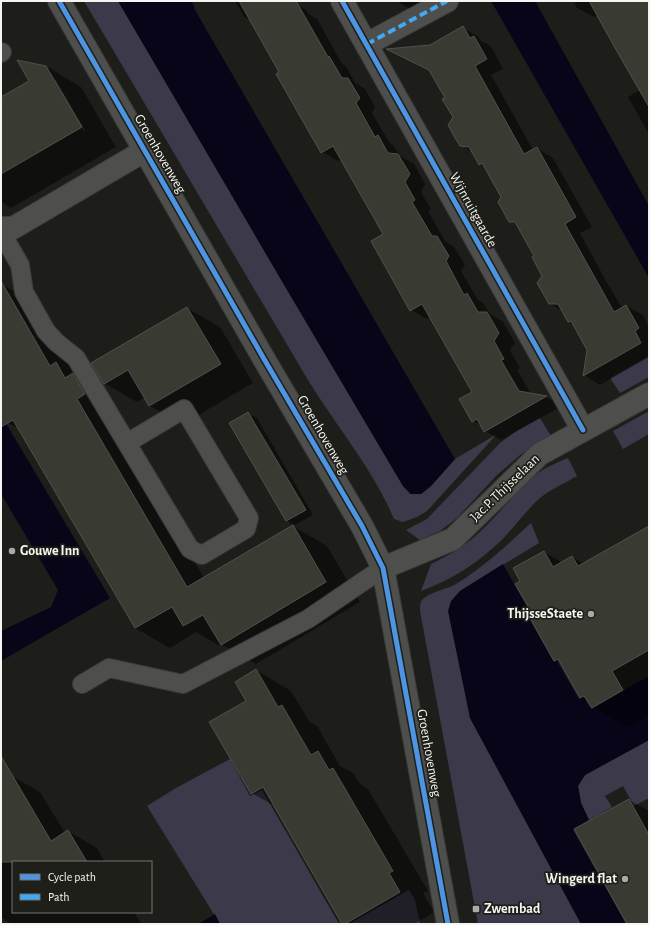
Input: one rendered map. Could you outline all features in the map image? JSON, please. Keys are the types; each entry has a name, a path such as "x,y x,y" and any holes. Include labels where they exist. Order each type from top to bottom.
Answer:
{"street":[{"name":"Groenhovenweg","path":"59,1 144,151 362,526 382,568 448,924"},
{"name":"Wijnruitgaarde","path":"342,1 583,430"},
{"path":"367,44 447,1"},
{"name":"Groenhovenweg","path":"1,228 13,228 144,151"},
{"name":"Jac.P. Thijsselaan","path":"382,568 453,539 540,454 649,394"}],"lane":[{"path":"1,232 20,265 24,292 46,331 56,342 76,358 190,549 202,555 246,529 249,518 184,409 127,443"},
{"path":"82,684 109,668 183,684 308,619 382,568"}],"shaded area":[{"path":"84,1 118,1 403,486 410,494 421,494 431,486 455,459 497,434 427,511 417,517 403,522 394,519 385,499 305,375"},
{"path":"118,1 192,1 195,10 455,459 431,486 421,494 411,494 403,486"},
{"path":"491,1 535,1 649,206 649,278"},
{"path":"649,356 649,377 620,393 610,378"},
{"path":"649,411 649,434 623,449 613,431"},
{"path":"1,415 110,598 1,661 1,631 51,607 58,590 1,494"},
{"path":"540,418 551,436 520,455 497,475 457,518 440,531 420,540 406,530 427,519 500,443 518,430"},
{"path":"568,458 577,476 540,498 500,541 477,561 441,583 421,591 431,564 458,549 477,535 530,479 549,466"},
{"path":"531,523 539,543 460,591 470,718 581,924 478,924 420,605 423,599 427,596 456,584 476,570"},
{"path":"503,564 533,618 530,620 554,662 557,661 579,699 584,697 591,709 649,676 649,740 585,775 578,786 581,803 589,820 573,830 626,924 581,924 470,718 448,611 451,601 460,591"},
{"path":"649,740 649,798 634,806 623,786 605,796 612,807 589,820 581,803 578,786 585,775"},
{"path":"230,759 250,796 262,790 339,924 220,924 147,806 176,788"},
{"path":"409,890 415,900 420,924 349,924"},
{"path":"215,914 220,924 198,924"}],"building":[{"path":"239,1 296,1 328,57 329,56 342,78 348,78 360,98 356,103 375,137 378,135 388,153 398,154 410,174 405,182 415,200 412,202 432,236 437,236 449,256 446,261 464,295 467,293 478,312 487,312 499,333 494,341 504,359 501,360 519,391 547,396 484,432 477,419 472,422 459,399 472,392 422,304 410,311 371,241 383,234 333,146 321,153 276,74 279,72"},
{"path":"589,1 649,1 649,107 614,46"},
{"path":"463,26 470,38 474,36 487,59 475,66 524,154 537,147 576,217 565,224 614,312 626,305 639,328 635,331 641,343 583,376 587,350 571,321 568,322 558,304 549,304 537,283 542,276 532,257 534,256 515,222 509,222 498,202 501,197 482,163 479,165 469,147 460,146 454,136 448,125 453,117 442,99 445,98 429,70 386,49 430,45"},
{"path":"17,60 46,66 82,127 1,174 1,97 29,81"},
{"path":"1,281 50,366 56,362 65,378 73,373 85,394 77,399 187,587 293,525 326,582 221,645 203,615 183,626 172,607 135,628 13,420 1,427"},
{"path":"187,307 221,364 149,406 128,370 104,384 91,363"},
{"path":"248,412 306,510 286,521 229,423"},
{"name":"ThijsseStaete","path":"649,526 649,650 612,671 623,690 592,708 584,696 580,698 558,659 554,661 531,620 535,618 515,584 520,581 513,568 544,551 553,567 572,556 578,566"},
{"path":"256,669 278,707 282,705 311,755 318,751 329,770 333,768 393,871 389,873 400,892 345,924 342,924 263,787 251,794 209,722 246,701 235,682"},
{"path":"1,756 51,841 68,830 86,861 1,862"},
{"name":"Wingerd flat","path":"629,799 649,835 649,924 627,924 574,829"}],"marked path":[{"path":"367,44 447,1"}],"cycle path":[{"path":"59,1 264,359 362,526 383,568 448,924"},
{"path":"342,1 583,430"}],"place":[{"name":"Gouwe Inn","path":"12,551"},
{"name":"ThijsseStaete","path":"591,614"},
{"name":"Wingerd flat","path":"625,879"},
{"name":"Zwembad","path":"476,909"}]}
